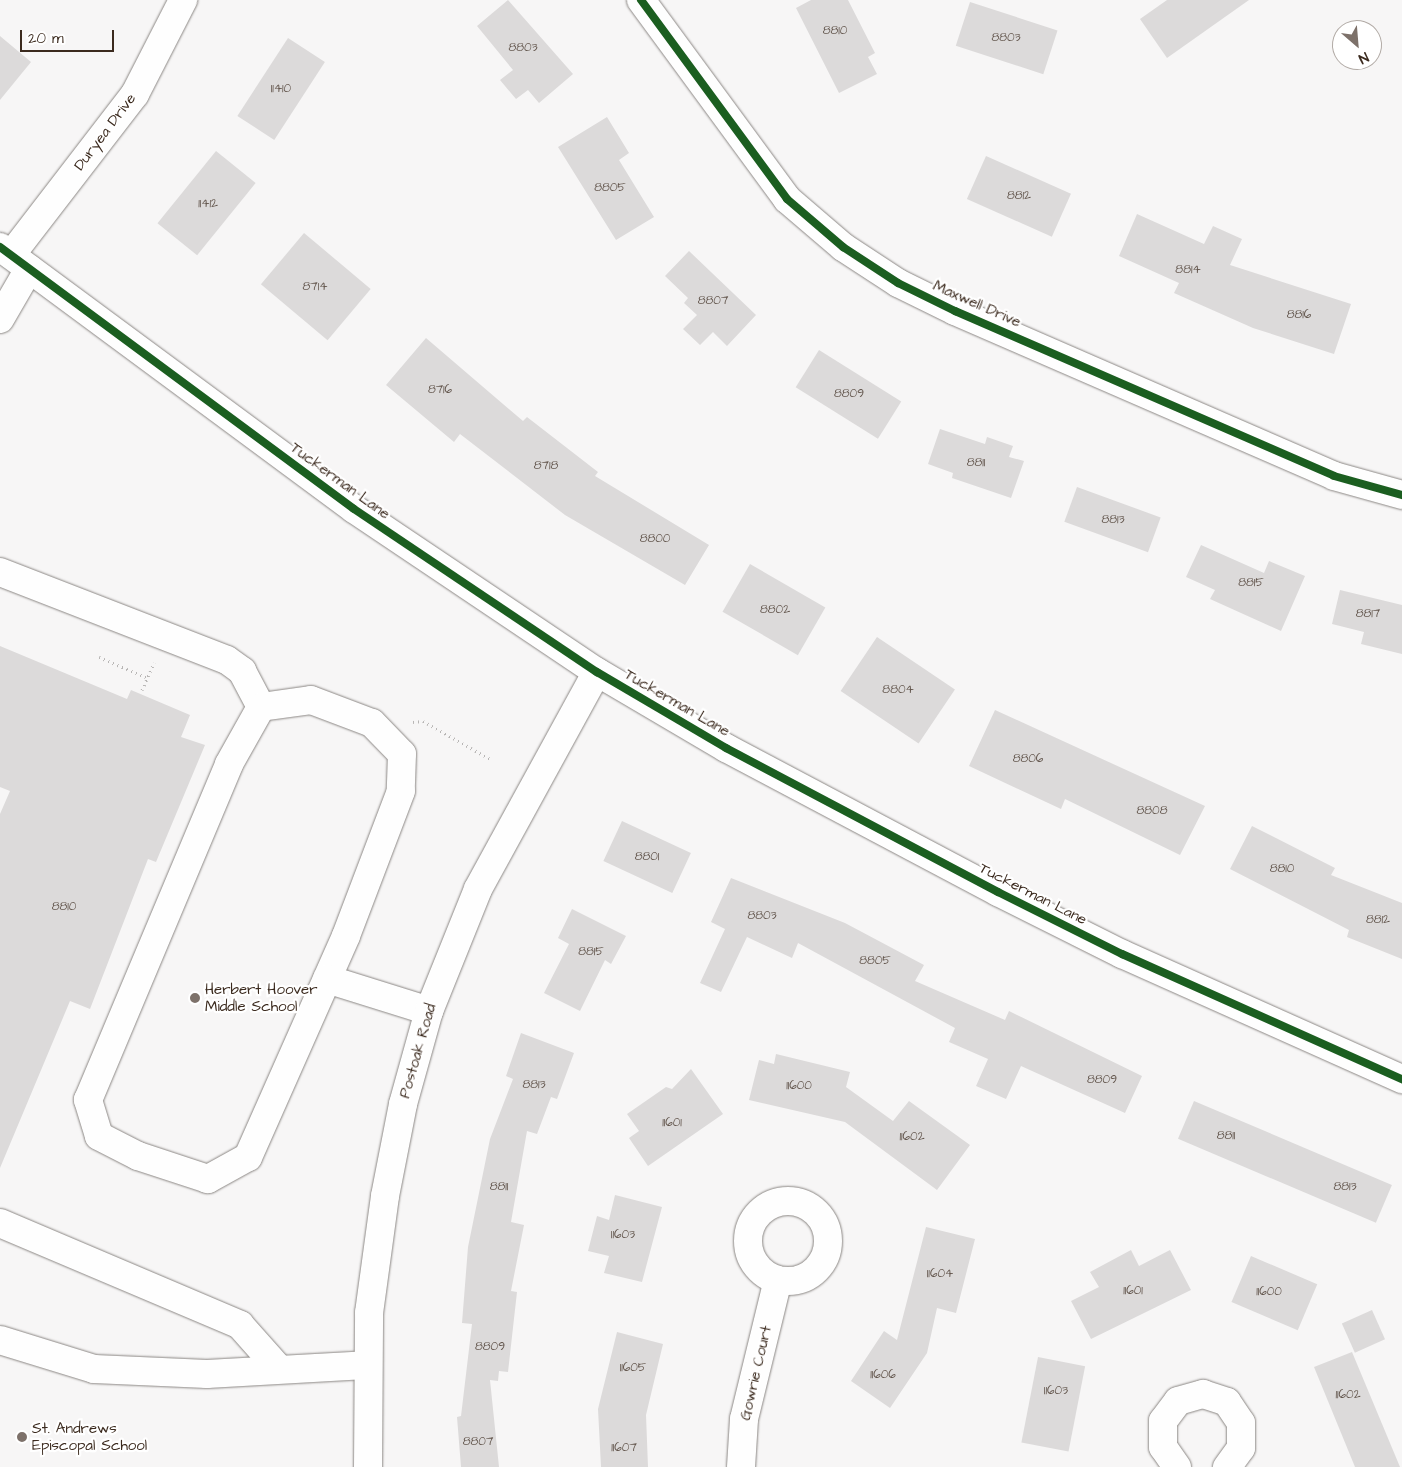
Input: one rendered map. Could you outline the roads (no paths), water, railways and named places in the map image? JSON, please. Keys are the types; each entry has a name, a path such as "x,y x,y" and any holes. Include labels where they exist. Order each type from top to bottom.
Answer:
{"street":[{"name":"Duryea Drive","path":"0,319 13,257 135,94 183,0"},
{"name":"Maxwell Drive","path":"640,0 787,199 866,262 955,311 1334,476 1402,494"},
{"name":"Tuckerman Lane","path":"13,257 354,509 597,672 734,753 1006,897 1402,1079"},
{"path":"0,572 227,660 242,671 261,708"},
{"name":"Postoak Road","path":"368,1467 366,1366 385,1196 403,1104 429,1012 482,880 597,672"},
{"path":"311,700 372,722 402,754 401,791 327,979 248,1157 208,1179 138,1156 99,1136 88,1100 229,764 261,708 311,700"},
{"path":"327,979 429,1012"},
{"path":"0,1223 240,1325 279,1369"},
{"name":"Gowrie Court","path":"741,1467 744,1419 778,1280"},
{"path":"0,1340 94,1369 207,1374 366,1366"},
{"path":"1177,1467 1162,1447 1163,1421 1169,1410 1190,1396 1216,1396 1236,1411 1243,1436 1235,1465"}],"place":[{"name":"Herbert Hoover Middle School","path":"195,998"},
{"name":"St. Andrews Episcopal School","path":"22,1437"}]}
